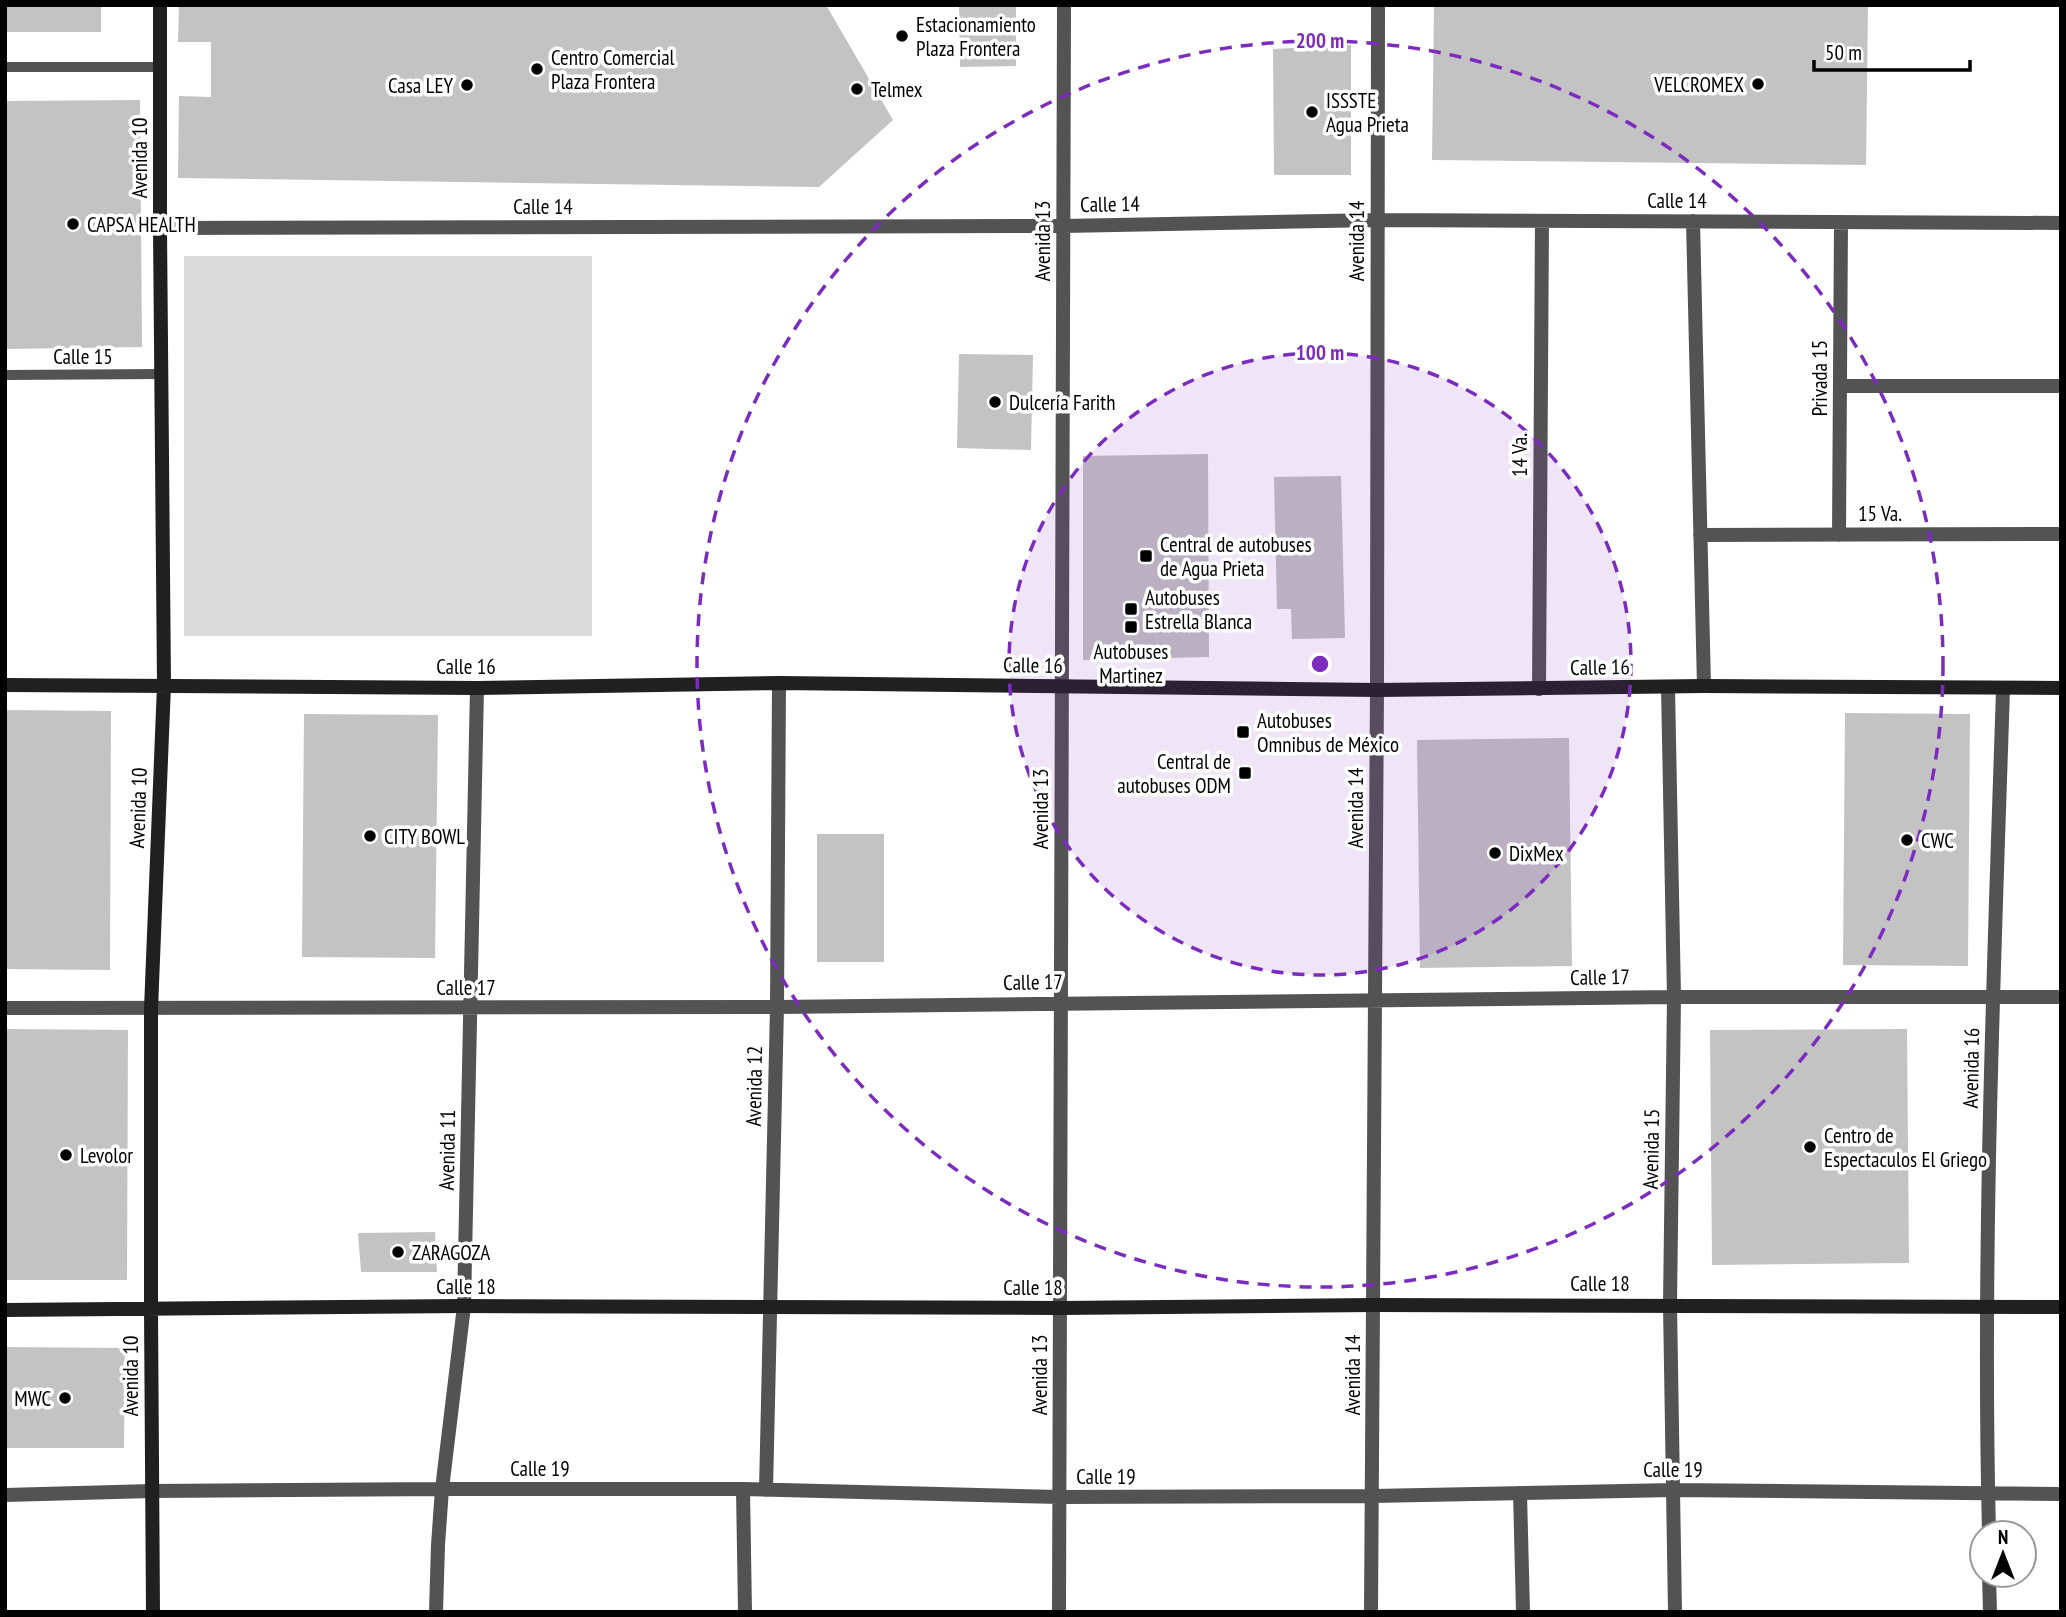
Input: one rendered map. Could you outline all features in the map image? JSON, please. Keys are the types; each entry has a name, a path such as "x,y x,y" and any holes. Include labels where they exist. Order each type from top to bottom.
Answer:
{"street":[{"name":"Avenida 10","path":"153,1612 151,1009 164,685 160,5"},
{"name":"Avenida 13","path":"1059,1612 1064,5"},
{"name":"Avenida 14","path":"1371,1612 1378,5"},
{"name":"Calle 14","path":"160,228 1063,226 1377,220 2061,223"},
{"name":"14 Va.","path":"1539,689 1542,221"},
{"path":"1693,222 1704,686"},
{"name":"Privada 15","path":"1839,535 1841,222"},
{"path":"1840,386 2061,386"},
{"name":"15 Va.","path":"1700,535 2061,534"},
{"name":"Calle 16","path":"5,685 477,688 779,683 1377,690 1704,686 2061,688"},
{"name":"Avenida 12","path":"766,1490 776,1007 779,683"},
{"name":"Avenida 15","path":"1668,687 1674,997 1670,1304 1675,1612"},
{"name":"Avenida 11","path":"436,1612 442,1489 464,1306 477,688"},
{"name":"Avenida 16","path":"1989,1519 1988,1307 1993,996 2003,688"},
{"name":"Calle 17","path":"5,1008 776,1007 1674,997 2061,997"},
{"name":"Calle 18","path":"5,1310 464,1306 1060,1308 1670,1304 2061,1307"},
{"name":"Calle 19","path":"5,1495 442,1489 743,1489 1060,1497 1372,1496 1674,1490 2061,1494"},
{"path":"743,1489 745,1612"},
{"path":"1520,1493 1523,1612"},
{"path":"1989,1589 1990,1612"}],"lane":[{"path":"5,67 160,67"},
{"name":"Calle 15","path":"5,375 161,374"}],"shaded area":[{"path":"184,256 592,256 592,636 184,636"}],"building":[{"path":"5,5 101,5 101,32 5,32"},
{"name":"Centro Comercial Plaza Frontera","path":"179,5 826,5 893,120 819,187 178,178 179,96 211,97 211,42 178,42"},
{"path":"959,5 1016,5 1016,66 960,67"},
{"path":"1434,5 1868,5 1866,165 1432,160"},
{"name":"ISSSTE Agua Prieta","path":"1351,45 1351,175 1274,175 1273,49"},
{"name":"CAPSA HEALTH","path":"140,100 142,347 5,349 5,101"},
{"name":"Dulcería Farith","path":"959,354 1033,355 1031,450 957,448"},
{"name":"Central de autobuses de Agua Prieta","path":"1208,454 1209,657 1083,660 1083,456"},
{"path":"1341,476 1345,638 1292,639 1291,609 1277,609 1274,477"},
{"path":"5,710 111,711 110,970 5,969"},
{"name":"CWC","path":"1845,713 1970,714 1968,966 1843,965"},
{"name":"CITY BOWL","path":"304,714 438,715 435,958 302,957"},
{"name":"DixMex","path":"1569,738 1572,966 1420,968 1417,740"},
{"path":"817,834 884,834 884,962 817,962"},
{"name":"Levolor","path":"5,1029 128,1030 127,1280 5,1280"},
{"name":"Centro de Espectaculos El Griego","path":"1907,1029 1909,1263 1712,1265 1710,1030"},
{"name":"ZARAGOZA","path":"435,1232 437,1272 361,1272 358,1233"},
{"name":"MWC","path":"5,1347 125,1348 124,1448 5,1448"}],"place":[{"name":"Estacionamiento Plaza Frontera","path":"902,36"},
{"name":"Centro Comercial Plaza Frontera","path":"537,69"},
{"name":"VELCROMEX","path":"1758,84"},
{"name":"Casa LEY","path":"467,85"},
{"name":"Telmex","path":"857,89"},
{"name":"ISSSTE Agua Prieta","path":"1312,112"},
{"name":"CAPSA HEALTH","path":"73,224"},
{"name":"Dulcería Farith","path":"995,402"},
{"name":"Central de autobuses de Agua Prieta","path":"1146,556"},
{"name":"Autobuses Estrella Blanca","path":"1131,609"},
{"name":"Autobuses Martinez","path":"1131,627"},
{"name":"Autobuses Omnibus de México","path":"1243,732"},
{"name":"Central de autobuses ODM","path":"1245,773"},
{"name":"CITY BOWL","path":"370,836"},
{"name":"CWC","path":"1907,840"},
{"name":"DixMex","path":"1495,853"},
{"name":"Centro de Espectaculos El Griego","path":"1810,1147"},
{"name":"Levolor","path":"66,1155"},
{"name":"ZARAGOZA","path":"398,1252"},
{"name":"MWC","path":"65,1398"}]}
